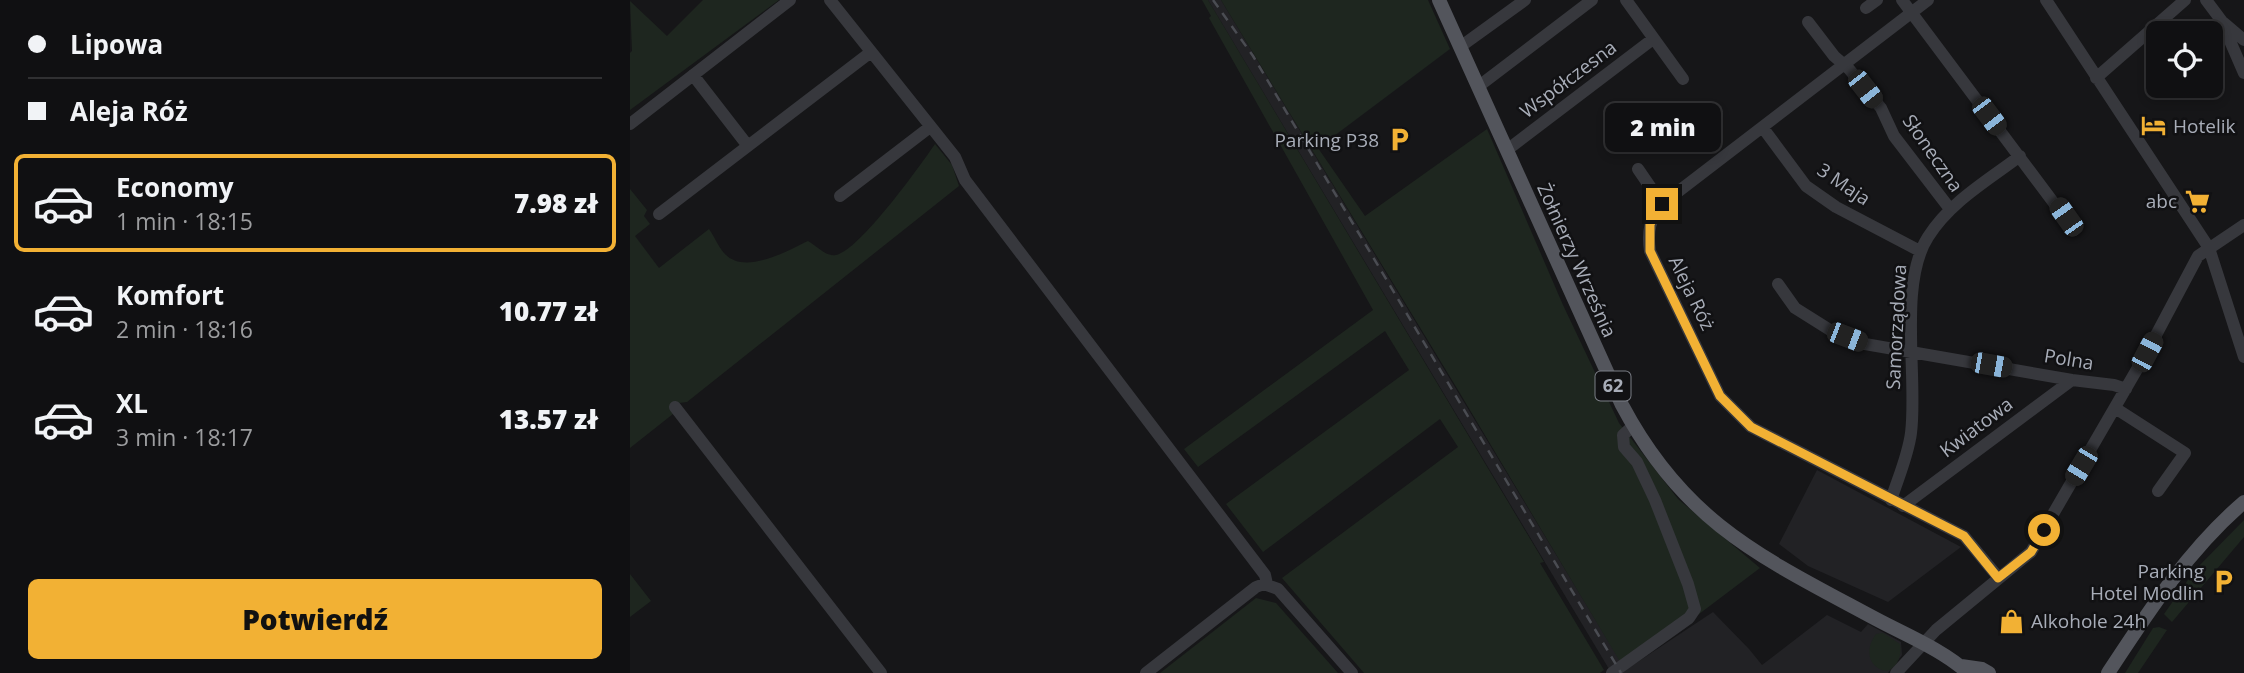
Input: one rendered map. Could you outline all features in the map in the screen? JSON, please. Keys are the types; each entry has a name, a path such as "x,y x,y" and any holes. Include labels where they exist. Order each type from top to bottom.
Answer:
{"main road":[{"name":"Żołnierzy Września","path":"1439,0 1633,426 1681,492 1730,536 1799,578 1922,643 1965,670 1982,669 1989,673"},
{"path":"2108,673 2175,576 2211,533 2244,502"}],"street":[{"path":"630,124 790,0"},
{"path":"830,0 959,165 965,180 1265,575 1267,584"},
{"path":"1460,47 1525,0"},
{"path":"1479,86 1592,0"},
{"path":"1626,0 1683,79"},
{"path":"1866,8 1877,0"},
{"path":"1902,0 2074,230"},
{"path":"1638,169 1662,204 1928,0"},
{"path":"2046,0 2209,248 2244,357"},
{"path":"2096,78 2185,0"},
{"path":"2206,0 2221,20 2244,40"},
{"path":"2221,20 2244,73"},
{"name":"Słoneczna","path":"1808,22 1834,56 1881,108 1894,136 1950,209"},
{"name":"Współczesna","path":"1507,150 1653,38"},
{"path":"659,215 871,52"},
{"path":"693,75 748,146"},
{"path":"840,196 930,127"},
{"name":"3 Maja","path":"1763,128 1806,186 1836,207 1920,251"},
{"name":"Samorządowa","path":"1891,500 1911,432 1913,292 1920,251 1950,209 2020,156"},
{"name":"Aleja Róż","path":"1662,204 1650,224 1650,251 1720,396 1751,427 1964,536 1998,578"},
{"path":"1896,673 1922,643 2031,552 2126,390 2198,256 2244,225"},
{"name":"Polna","path":"1778,284 1794,308 1830,330 1865,344 2114,385 2126,390"},
{"name":"Kwiatowa","path":"1903,506 2072,380"},
{"path":"675,407 881,673"},
{"path":"2115,408 2185,453 2158,491"},
{"path":"1612,673 1689,618 1695,609 1655,500 1623,443 1623,435 1633,426"},
{"path":"1146,673 1256,587 1267,584 1278,589 1352,673"}],"shaded area":[{"path":"703,0 779,0 630,110 630,1 667,36"},
{"path":"1202,0 1208,0 1544,562 1540,563 1604,670 1600,673 1364,673 1282,578 1458,447 1440,419 1263,552 1226,504 1409,370 1385,331 1198,467 1184,449 1373,310 1209,18 1211,16"},
{"path":"1208,0 1221,0 1621,662 1609,669"},
{"path":"1221,0 1428,0 1450,49 1318,148 1365,216 1487,129 1563,305 1619,423 1678,499 1760,568 1625,670"},
{"path":"935,144 952,165 959,186 687,402 679,403 673,414 630,448 630,189 647,210 644,216 650,224 635,236 659,268 709,229 724,253 743,262 766,259 808,241 825,253 836,255 846,250 873,224"},
{"path":"1817,470 1961,547 1888,602 1808,566 1779,544"},
{"path":"2244,520 2244,537 2172,622 2164,614 2195,570"},
{"path":"630,574 651,601 630,617"},
{"path":"1256,598 1276,603 1338,673 1160,673"},
{"path":"1713,612 1762,665 1827,615 1861,632 1868,624 1901,642 1902,655 1888,673 1621,673"},
{"path":"2153,628 2167,630 2138,673 2125,673"},
{"path":"1883,633 1900,644 1900,656 1896,664 1887,671 1875,666 1869,651 1872,639 1876,634"}],"railway":[{"path":"1213,0 1253,56 1621,673"}],"place":[{"name":"Hotelik","path":"2153,126"},
{"name":"Parking P38","path":"1399,140"},
{"name":"abc","path":"2197,201"},
{"name":"Parking Hotel Modlin","path":"2224,582"},
{"name":"Alkohole 24h","path":"2011,621"}],"route":[{"path":"1662,204 1650,224 1650,251 1720,396 1751,427 1964,536 1998,578 2031,552 2044,530"}]}
